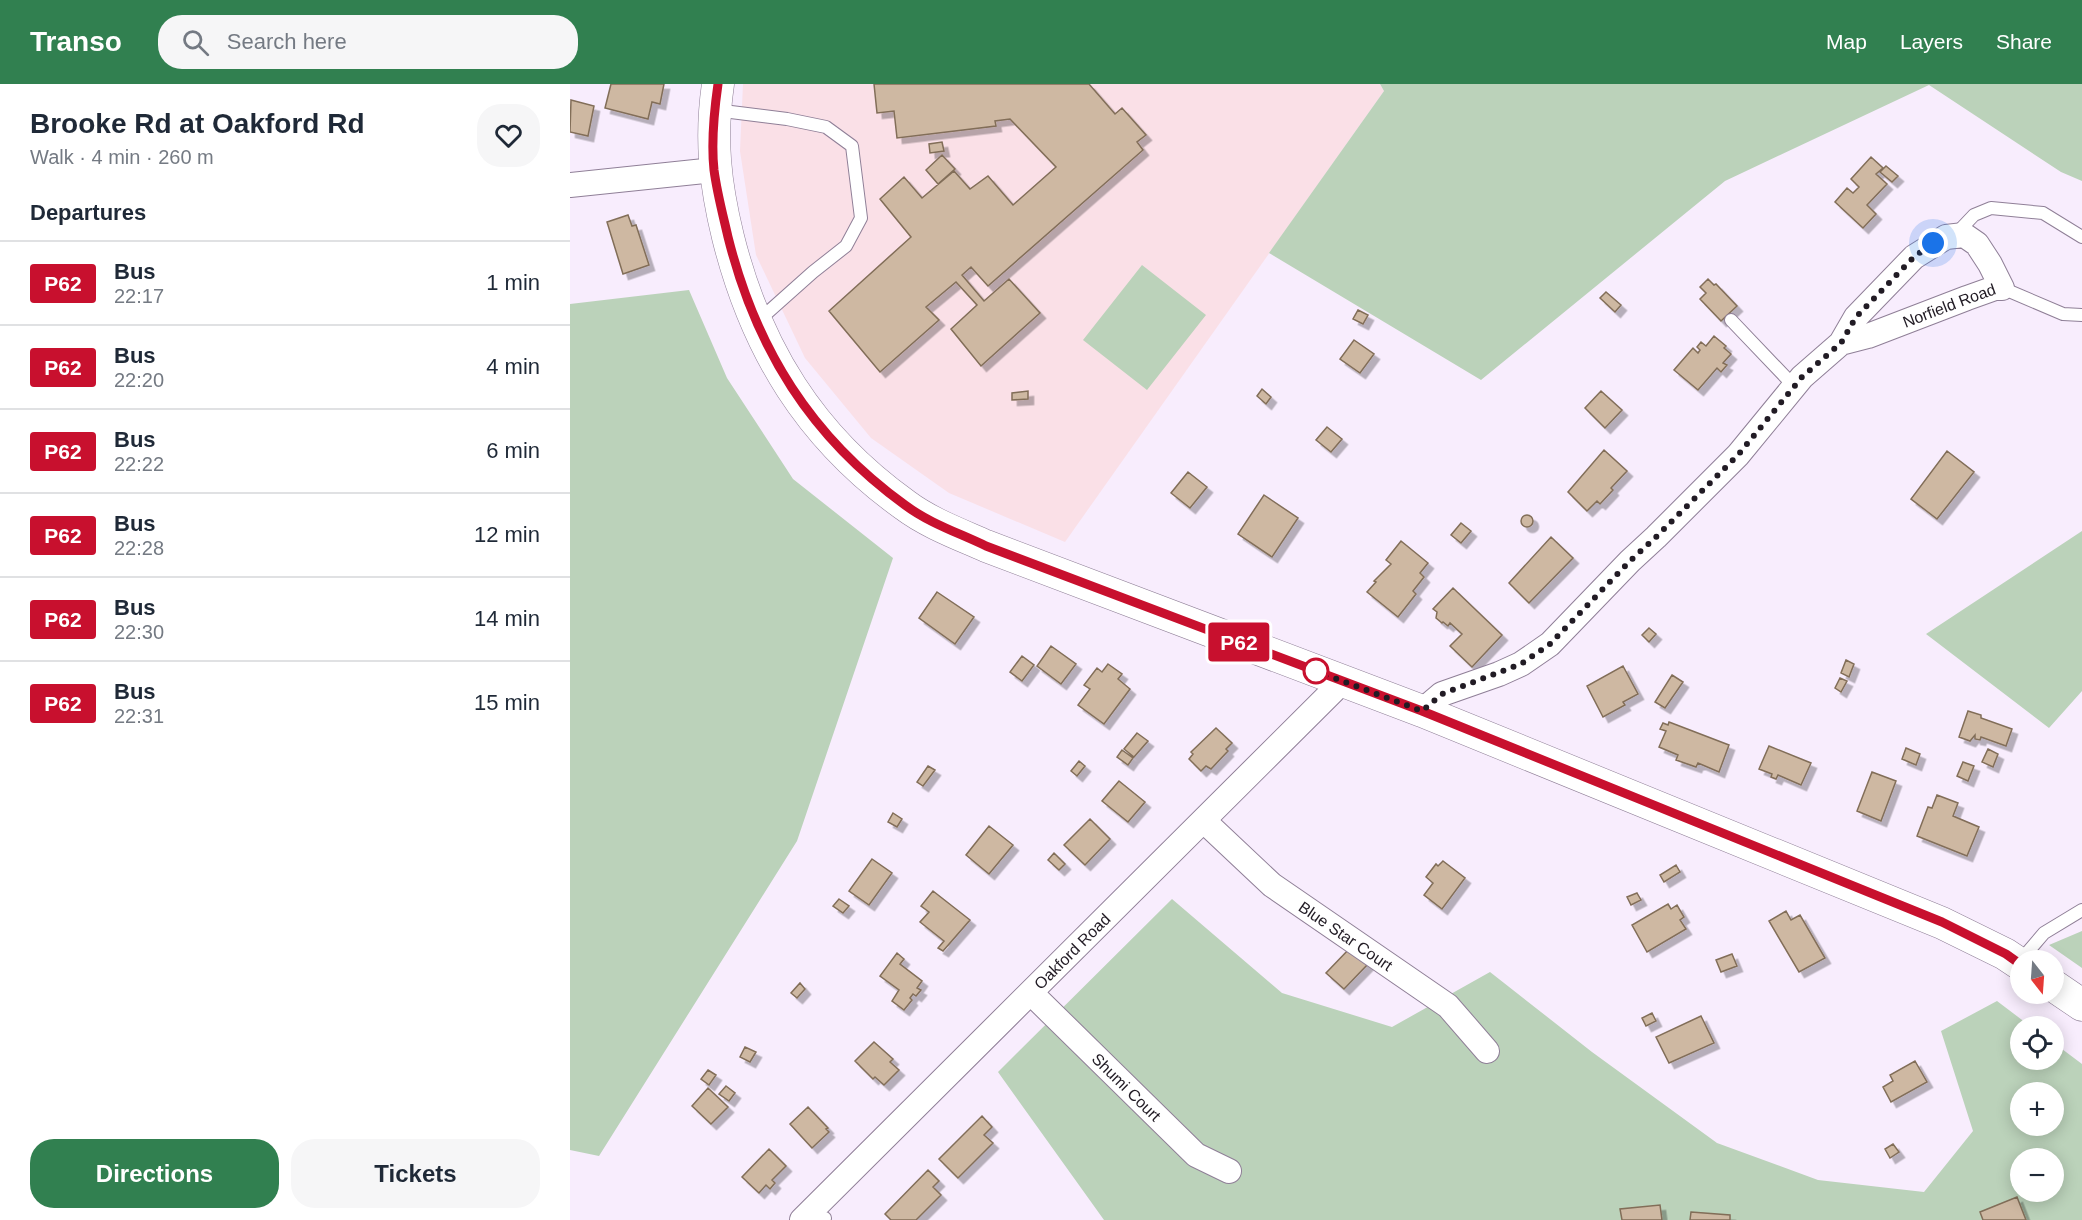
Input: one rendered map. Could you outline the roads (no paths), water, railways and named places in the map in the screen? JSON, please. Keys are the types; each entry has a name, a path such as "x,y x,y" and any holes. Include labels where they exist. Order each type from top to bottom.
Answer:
{"street":[{"path":"716,97 714,170 736,268 757,323 781,373 803,406 838,448 906,506 986,546 1422,711 1942,922 2010,956"},
{"path":"570,185 714,170"},
{"name":"Norfield Road","path":"1422,711 1442,694 1521,664 1550,644 1630,561 1738,455 1802,377 1841,343 1856,317 1914,257 1933,243 1946,237 1964,235 1977,244 2002,288 1976,294 1868,336 1841,343"},
{"name":"Oakford Road","path":"818,1217 1031,993 1343,681"},
{"name":"Blue Star Court","path":"1204,821 1272,885 1448,1006 1487,1051"},
{"name":"Shumi Court","path":"1031,993 1196,1155 1229,1171"},
{"path":"2064,993 2082,1005"}],"lane":[{"path":"716,97 787,119 826,128 852,146 861,218 846,246 813,272 757,323"},
{"path":"1955,235 1974,214 1991,208 2043,213 2082,237"},
{"path":"2002,288 2063,314 2082,315"},
{"path":"1731,320 1794,386"},
{"path":"2030,950 2044,933 2082,910"}]}
